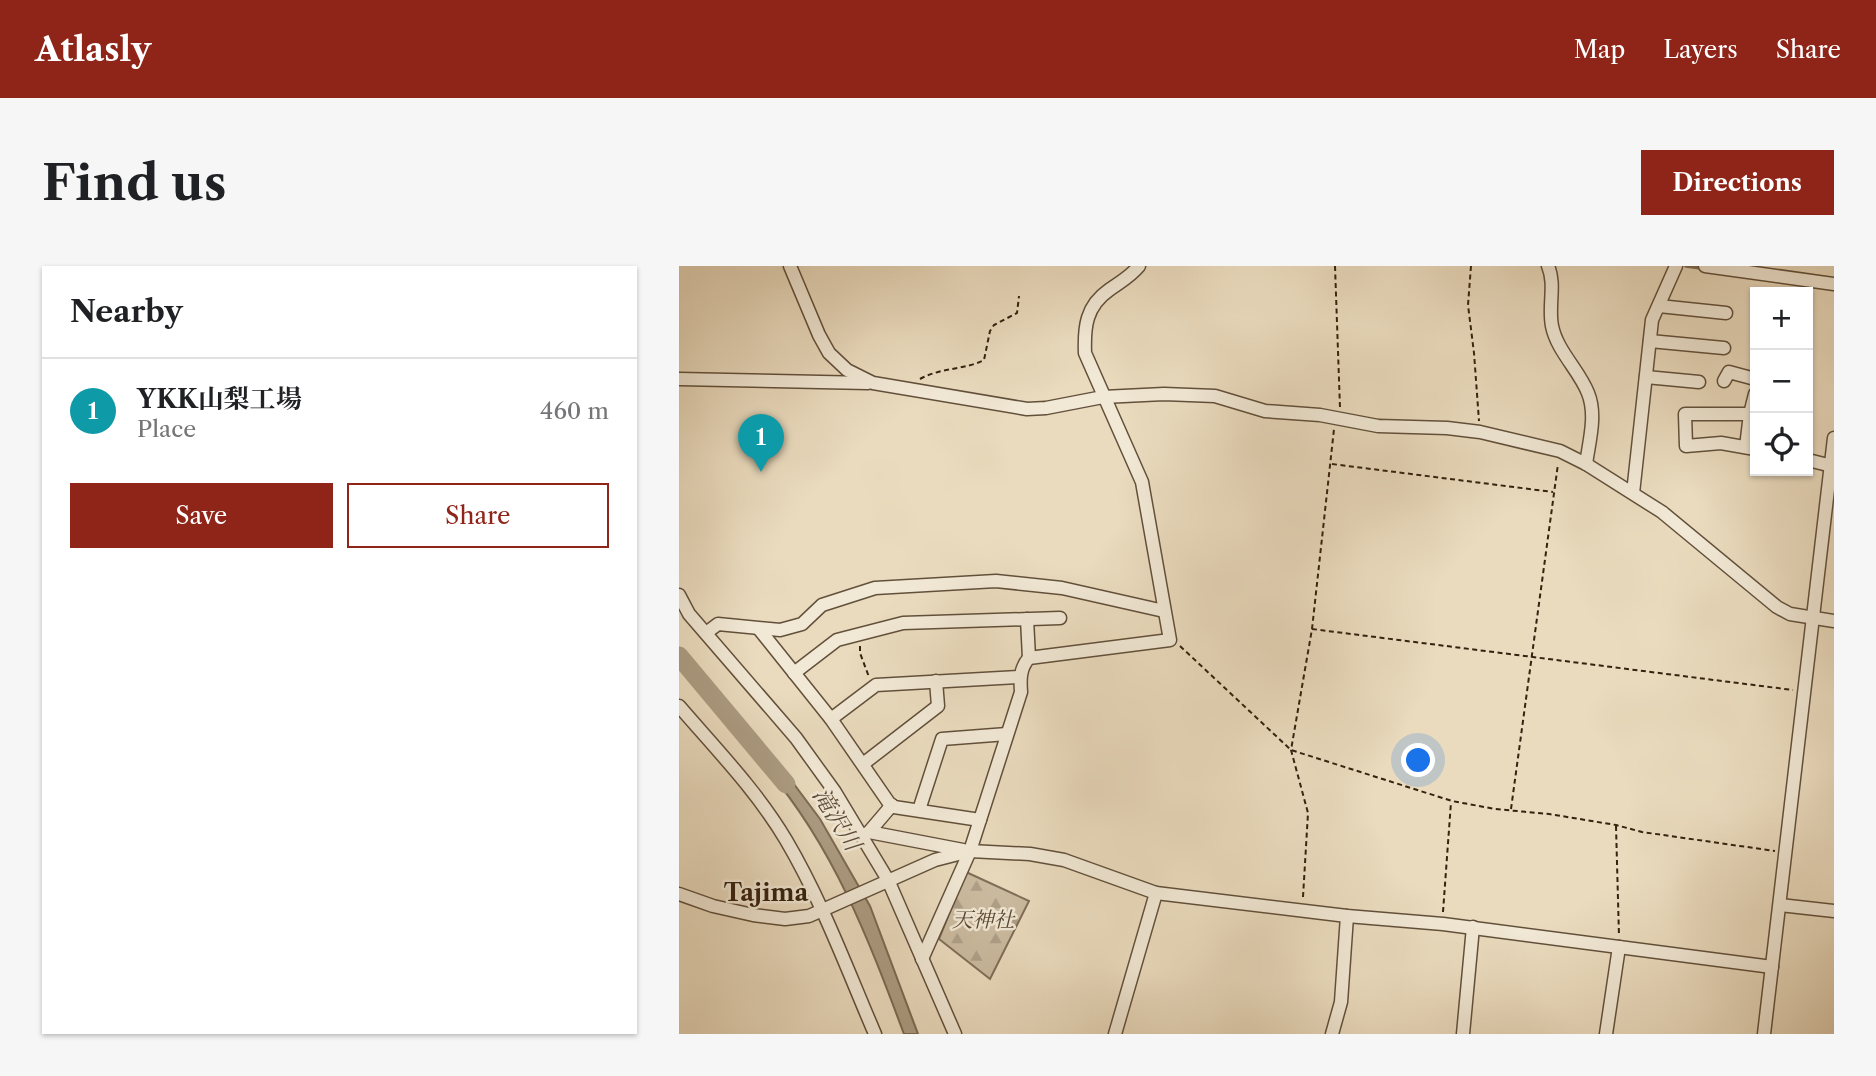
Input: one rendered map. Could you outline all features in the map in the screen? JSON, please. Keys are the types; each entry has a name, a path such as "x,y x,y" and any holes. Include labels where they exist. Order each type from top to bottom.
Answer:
{"street":[{"path":"790,266 829,353 847,370 873,383"},
{"path":"1029,658 1170,640 1142,482 1085,353 1086,320 1098,299 1129,277 1139,266"},
{"path":"1548,266 1552,279 1552,328 1558,343 1589,394 1592,406 1586,464"},
{"path":"1705,266 1834,284"},
{"path":"1633,493 1652,320 1676,267"},
{"path":"1659,306 1726,313"},
{"path":"1650,341 1724,348"},
{"path":"1724,381 1729,372 1750,378"},
{"path":"1646,377 1699,382"},
{"path":"679,379 873,383 1027,409 1103,397 1164,394 1215,396 1265,411 1320,415 1378,426 1480,432 1560,451 1586,464 1663,512 1777,607 1790,614 1834,621"},
{"path":"1750,411 1750,431"},
{"path":"1749,414 1685,414 1686,446 1721,443 1750,448"},
{"path":"1764,1034 1834,438"},
{"path":"1813,461 1832,466"},
{"path":"706,633 718,624 780,630 802,624 823,605 875,588 996,580 1062,588 1164,611"},
{"path":"679,595 689,614 796,738 865,834 955,1034"},
{"path":"794,673 837,640 903,623 1061,618"},
{"path":"922,959 970,851 1021,692 1020,677 1029,658 1027,619"},
{"path":"759,629 831,719 892,805 980,820"},
{"path":"831,719 874,686 1020,677"},
{"path":"863,764 938,706 936,681"},
{"path":"679,706 752,792 784,837 827,910 875,1034"},
{"path":"919,810 942,739 1007,734"},
{"path":"865,834 892,805"},
{"path":"865,834 970,851 1030,853 1064,860 1156,893 1347,916 1443,923 1772,967"},
{"path":"679,894 713,906 775,918 809,916 935,860 970,851"},
{"path":"1117,1030 1156,893"},
{"path":"1780,905 1834,911"},
{"path":"1332,1034 1341,1002 1347,916"},
{"path":"1463,1034 1473,928"},
{"path":"1606,1034 1619,947"}],"path":[{"path":"1302,909 1308,813 1291,751 1312,629 1338,419 1335,266"},
{"path":"1471,266 1468,305 1480,432"},
{"path":"910,390 915,382 928,375 947,368 971,366 983,359 990,331 994,325 1017,313 1019,296"},
{"path":"1511,810 1560,451"},
{"path":"1331,464 1554,492"},
{"path":"1312,629 1805,691"},
{"path":"859,635 860,653 874,686"},
{"path":"1170,640 1188,651 1291,751 1477,807 1616,825 1642,832 1786,852"},
{"path":"1443,923 1452,801"},
{"path":"1616,825 1619,947"}],"green space":[{"name":"天神社","path":"966,872 1029,901 990,979 939,939"}],"shaded area":[{"path":"776,760 820,819 870,906 918,1034 904,1034 877,963 830,862 791,799 767,769"}],"waterway":[{"path":"1686,266 1701,268"},
{"name":"滝沢川","path":"679,656 786,784"}],"place":[{"name":"YKK山梨工場","path":"761,472"}],"district":[{"name":"Tajima","path":"766,893"}]}
